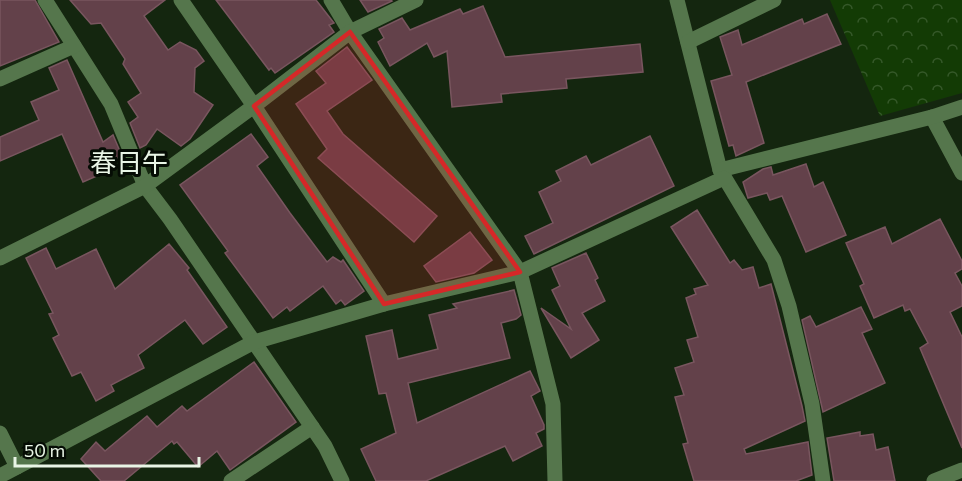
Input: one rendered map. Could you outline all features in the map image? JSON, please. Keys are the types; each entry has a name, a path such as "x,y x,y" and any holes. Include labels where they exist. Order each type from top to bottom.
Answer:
{"street":[{"path":"45,0 111,104 145,186 312,427 342,481"},
{"path":"180,0 255,106 384,304"},
{"path":"331,0 350,32 520,273 553,404 555,481"},
{"path":"0,258 145,186 255,106 350,32 416,0"},
{"path":"677,0 722,174 774,260 789,306 812,404 821,480"},
{"path":"688,42 774,0"},
{"path":"0,79 74,46"},
{"path":"0,476 254,342 384,304 520,273 722,174 962,107"},
{"path":"932,117 962,173"},
{"path":"231,481 312,427"},
{"path":"0,433 17,467"},
{"path":"934,481 962,470"}],"highlighted area":[{"path":"350,32 520,272 384,304 254,106"}],"green space":[{"path":"830,0 962,0 962,93 880,116"}],"building":[{"path":"0,0 35,0 59,42 0,66"},
{"path":"70,0 165,0 144,16 168,50 180,42 196,50 204,61 195,68 194,92 213,105 190,139 181,146 157,129 146,145 140,148 130,123 138,117 128,102 141,93 123,64 125,59 101,23 91,24"},
{"path":"216,0 316,0 334,23 329,25 334,32 275,73 271,68 269,70"},
{"path":"360,0 391,0 392,1 368,12"},
{"path":"483,6 505,57 640,44 643,72 566,79 567,88 501,94 502,102 452,107 447,51 434,57 427,43 390,66 378,42 384,38 379,29 402,18 410,30 460,9 463,14"},
{"path":"827,14 841,44 746,82 764,143 736,156 733,145 729,146 711,81 732,75 720,37 738,30 742,45 802,19 804,24"},
{"path":"347,47 372,80 327,111 343,134 437,216 414,242 318,158 327,149 296,104 326,83 316,71"},
{"path":"67,60 103,142 113,135 122,156 109,162 113,169 83,182 62,134 0,161 0,137 39,120 31,102 59,90 49,68"},
{"path":"251,134 268,157 257,166 290,213 327,262 333,257 341,262 343,260 364,291 345,305 341,300 336,304 323,286 290,311 287,307 273,318 225,253 228,251 180,185"},
{"path":"650,136 674,186 534,254 525,236 553,223 539,192 561,181 556,171 586,156 591,165"},
{"path":"806,164 814,187 823,182 846,235 806,252 782,196 770,200 767,193 748,198 743,182 763,169 771,167 773,175"},
{"path":"697,210 730,263 734,260 742,270 753,267 759,288 771,284 802,406 805,421 744,449 746,454 808,442 812,475 796,481 694,481 683,444 688,443 675,397 684,395 675,368 694,362 687,340 698,337 686,298 696,294 694,289 708,285 671,227"},
{"path":"940,219 962,261 962,269 955,273 962,286 962,306 950,312 962,337 962,448 920,348 928,343 910,309 905,311 903,305 874,318 860,286 864,284 846,243 885,227 892,244"},
{"path":"470,232 492,260 474,273 436,282 424,266"},
{"path":"169,244 189,268 187,270 227,327 203,344 185,320 138,355 144,368 111,385 114,391 96,401 81,372 72,376 53,338 59,335 49,314 53,313 26,258 46,248 56,269 96,249 115,289"},
{"path":"586,253 598,278 595,280 605,301 582,313 599,340 571,358 541,308 571,329 552,290 560,286 552,268"},
{"path":"514,290 521,315 516,319 501,323 510,358 408,383 417,423 530,371 540,391 531,396 544,425 544,429 536,433 542,446 513,461 505,446 426,481 376,481 361,449 396,433 386,393 379,394 366,336 392,330 398,359 438,349 429,315 457,308 453,304"},
{"path":"861,307 872,329 862,333 885,383 823,412 802,320 810,316 816,327"},
{"path":"254,362 296,422 230,470 217,451 198,467 177,442 174,444 172,441 124,481 101,481 81,459 96,442 105,451 147,416 157,427 182,406 187,411"},
{"path":"860,432 860,436 873,434 876,450 888,447 895,481 834,481 827,438"}],"district":[{"name":"春日午","path":"129,163"}]}
